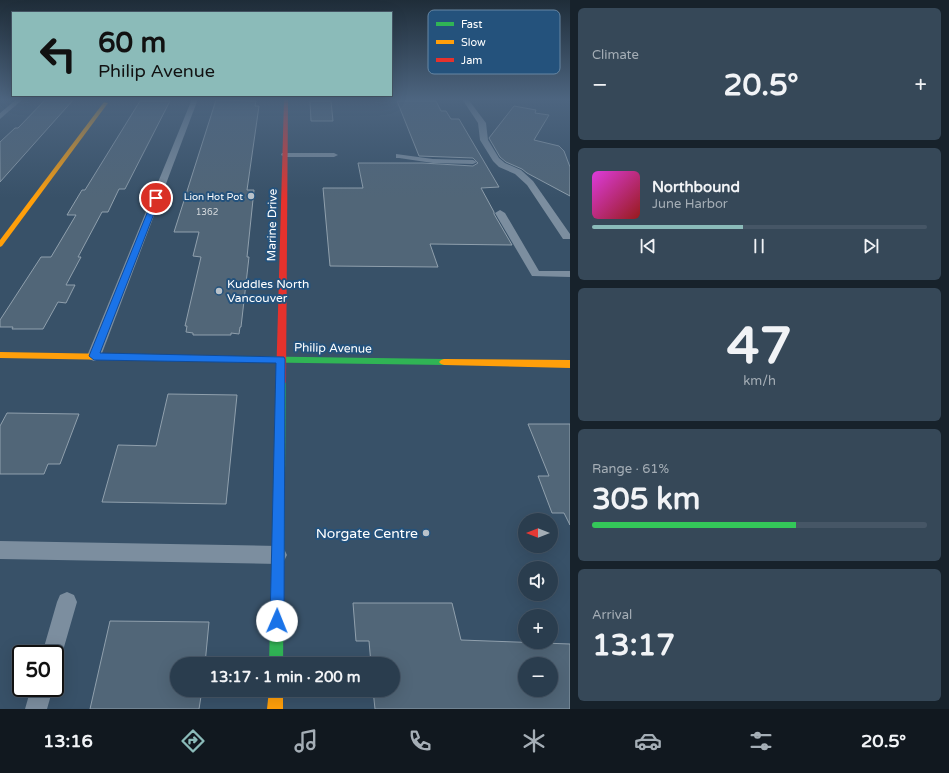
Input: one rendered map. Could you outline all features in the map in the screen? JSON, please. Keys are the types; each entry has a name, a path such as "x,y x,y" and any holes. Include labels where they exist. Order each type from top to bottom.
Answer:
{"street":[{"path":"0,245 85,132"},
{"name":"Marine Drive","path":"276,657 285,132"},
{"name":"Philip Avenue","path":"0,355 570,364"},
{"path":"276,697 276,709"}],"lane":[{"path":"94,356 182,132"},
{"path":"484,132 484,140 496,159 502,165 518,172 530,183 567,237"},
{"path":"285,155 334,155"},
{"path":"399,156 433,161 473,162"},
{"path":"500,213 536,274 570,274"},
{"path":"0,550 278,555"},
{"path":"55,645 67,602"},
{"path":"36,709 39,697"}],"building":[{"path":"11,132 45,132 0,182 0,142"},
{"path":"121,132 154,132 125,189 119,189 108,212 102,212 78,257 81,257 66,285 75,285 66,303 58,302 43,329 12,329 13,327 0,327 0,320 41,257 51,257 76,215 67,215 82,190 85,190"},
{"path":"206,132 255,132 247,190 254,190 247,257 249,257 239,334 193,335 193,333 186,332 187,326 185,326 201,257 193,256 199,232 174,232"},
{"path":"409,132 467,132 499,187 481,188 512,245 430,244 438,267 330,266 323,188 363,188 358,163 422,163 473,166 478,163 473,158 419,156"},
{"path":"494,132 539,132 534,140 559,146 564,151 570,167 570,196 522,169 506,162 500,157 489,138"},
{"path":"168,394 237,395 226,504 102,502 118,445 156,446"},
{"path":"7,413 79,414 60,464 48,464 44,474 0,474 0,426"},
{"path":"528,424 570,424 570,525 564,513 552,513 538,476 549,476"},
{"path":"353,603 452,603 461,640 518,642 518,649 558,649 558,644 570,644 570,709 375,709 374,697 400,697 400,657 370,657 369,641 356,641"},
{"path":"110,621 209,622 206,657 170,657 170,697 201,697 199,709 90,709"}],"traffic: fast":[{"path":"230,359 444,362"},
{"path":"276,657 281,382"}],"traffic: slow":[{"path":"0,245 84,132"},
{"path":"0,355 230,359"},
{"path":"444,362 570,364"},
{"path":"275,709 276,697"}],"traffic: jam":[{"path":"281,382 285,132"}],"place":[{"name":"Lion Hot Pot","path":"251,196"},
{"name":"Kuddles North Vancouver","path":"219,291"},
{"name":"Norgate Centre","path":"426,533"}],"route":[{"path":"156,198 94,356 281,359 277,621"}]}
